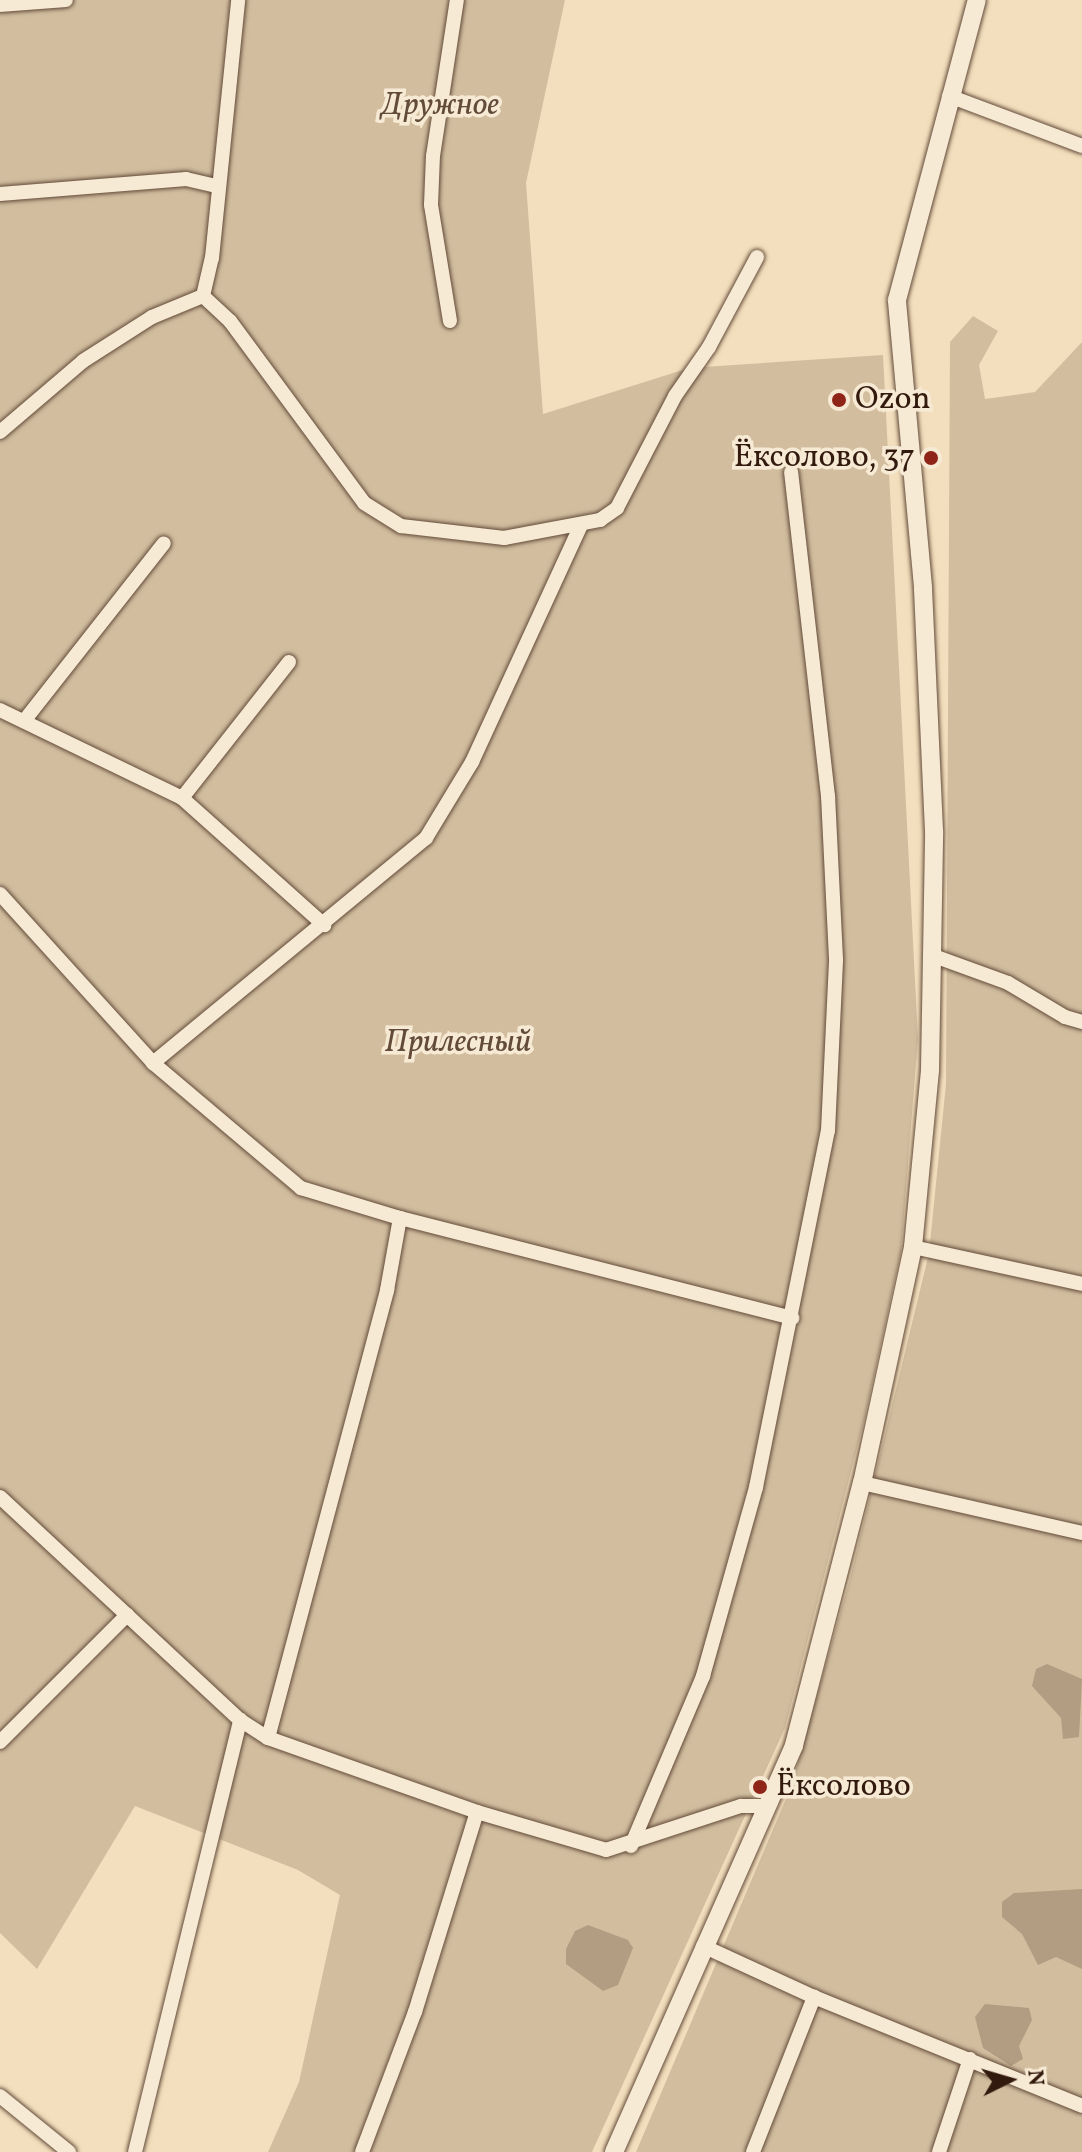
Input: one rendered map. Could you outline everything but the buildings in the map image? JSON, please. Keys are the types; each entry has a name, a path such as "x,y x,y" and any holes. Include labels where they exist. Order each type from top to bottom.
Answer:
{"street":[{"path":"0,5 66,0"},
{"path":"203,296 212,258 216,186 238,0"},
{"path":"450,321 431,205 433,156 457,0"},
{"path":"614,2152 703,1946 768,1806 798,1731 862,1483 913,1247 930,1070 934,831 923,587 897,300 977,0"},
{"path":"949,96 1082,146"},
{"path":"0,194 186,179 216,186"},
{"path":"203,296 230,321 364,503 401,526 504,538 581,525 617,508 675,396 709,347 757,257"},
{"path":"0,432 83,361 152,317 203,296"},
{"path":"631,1846 703,1676 756,1487 828,1131 836,959 828,796 791,472"},
{"path":"153,1063 426,838 450,806 581,525"},
{"path":"24,721 164,543"},
{"path":"182,798 289,662"},
{"path":"0,710 182,798 324,925"},
{"path":"0,894 153,1063 301,1188 400,1218 792,1318"},
{"path":"934,956 1008,983 1082,1022"},
{"path":"268,1738 387,1290 400,1218"},
{"path":"913,1247 1082,1284"},
{"path":"862,1483 1082,1533"},
{"path":"0,1497 240,1720 268,1738 579,1846 606,1850 631,1846 741,1806 768,1806"},
{"path":"0,1742 127,1615"},
{"path":"135,2152 240,1720"},
{"path":"362,2152 415,2012 477,1812"},
{"path":"703,1946 814,1997 1082,2106"},
{"path":"753,2152 814,1997"},
{"path":"939,2152 970,2059"},
{"path":"0,2096 69,2152"}],"green space":[{"name":"Прилесный","path":"0,0 565,0 526,183 543,414 689,368 883,355 918,1039 901,1251 864,1421 785,1728 592,2152 268,2152 299,2082 340,1895 298,1870 135,1806 37,1969 0,1933"},
{"path":"973,316 998,331 979,365 985,399 1035,392 1082,342 1082,2152 636,2152 791,1787 850,1579 929,1253 946,1084 950,342"}],"shaded area":[{"path":"1047,1664 1082,1679 1079,1737 1063,1739 1061,1718 1032,1686 1036,1669"},
{"path":"1082,1889 1082,1969 1056,1957 1038,1965 1022,1934 1002,1917 1002,1902 1014,1893"},
{"path":"588,1925 628,1940 633,1948 618,1985 603,1991 566,1964 566,1949 575,1931"},
{"path":"985,2004 1029,2008 1032,2020 1019,2046 1023,2059 1011,2066 983,2048 975,2017"}],"place":[{"name":"Ozon","path":"839,400"},
{"name":"Ёксолово, 37","path":"931,458"},
{"name":"Ёксолово","path":"760,1787"}],"park label":[{"name":"Дружное","path":"440,106"}]}
